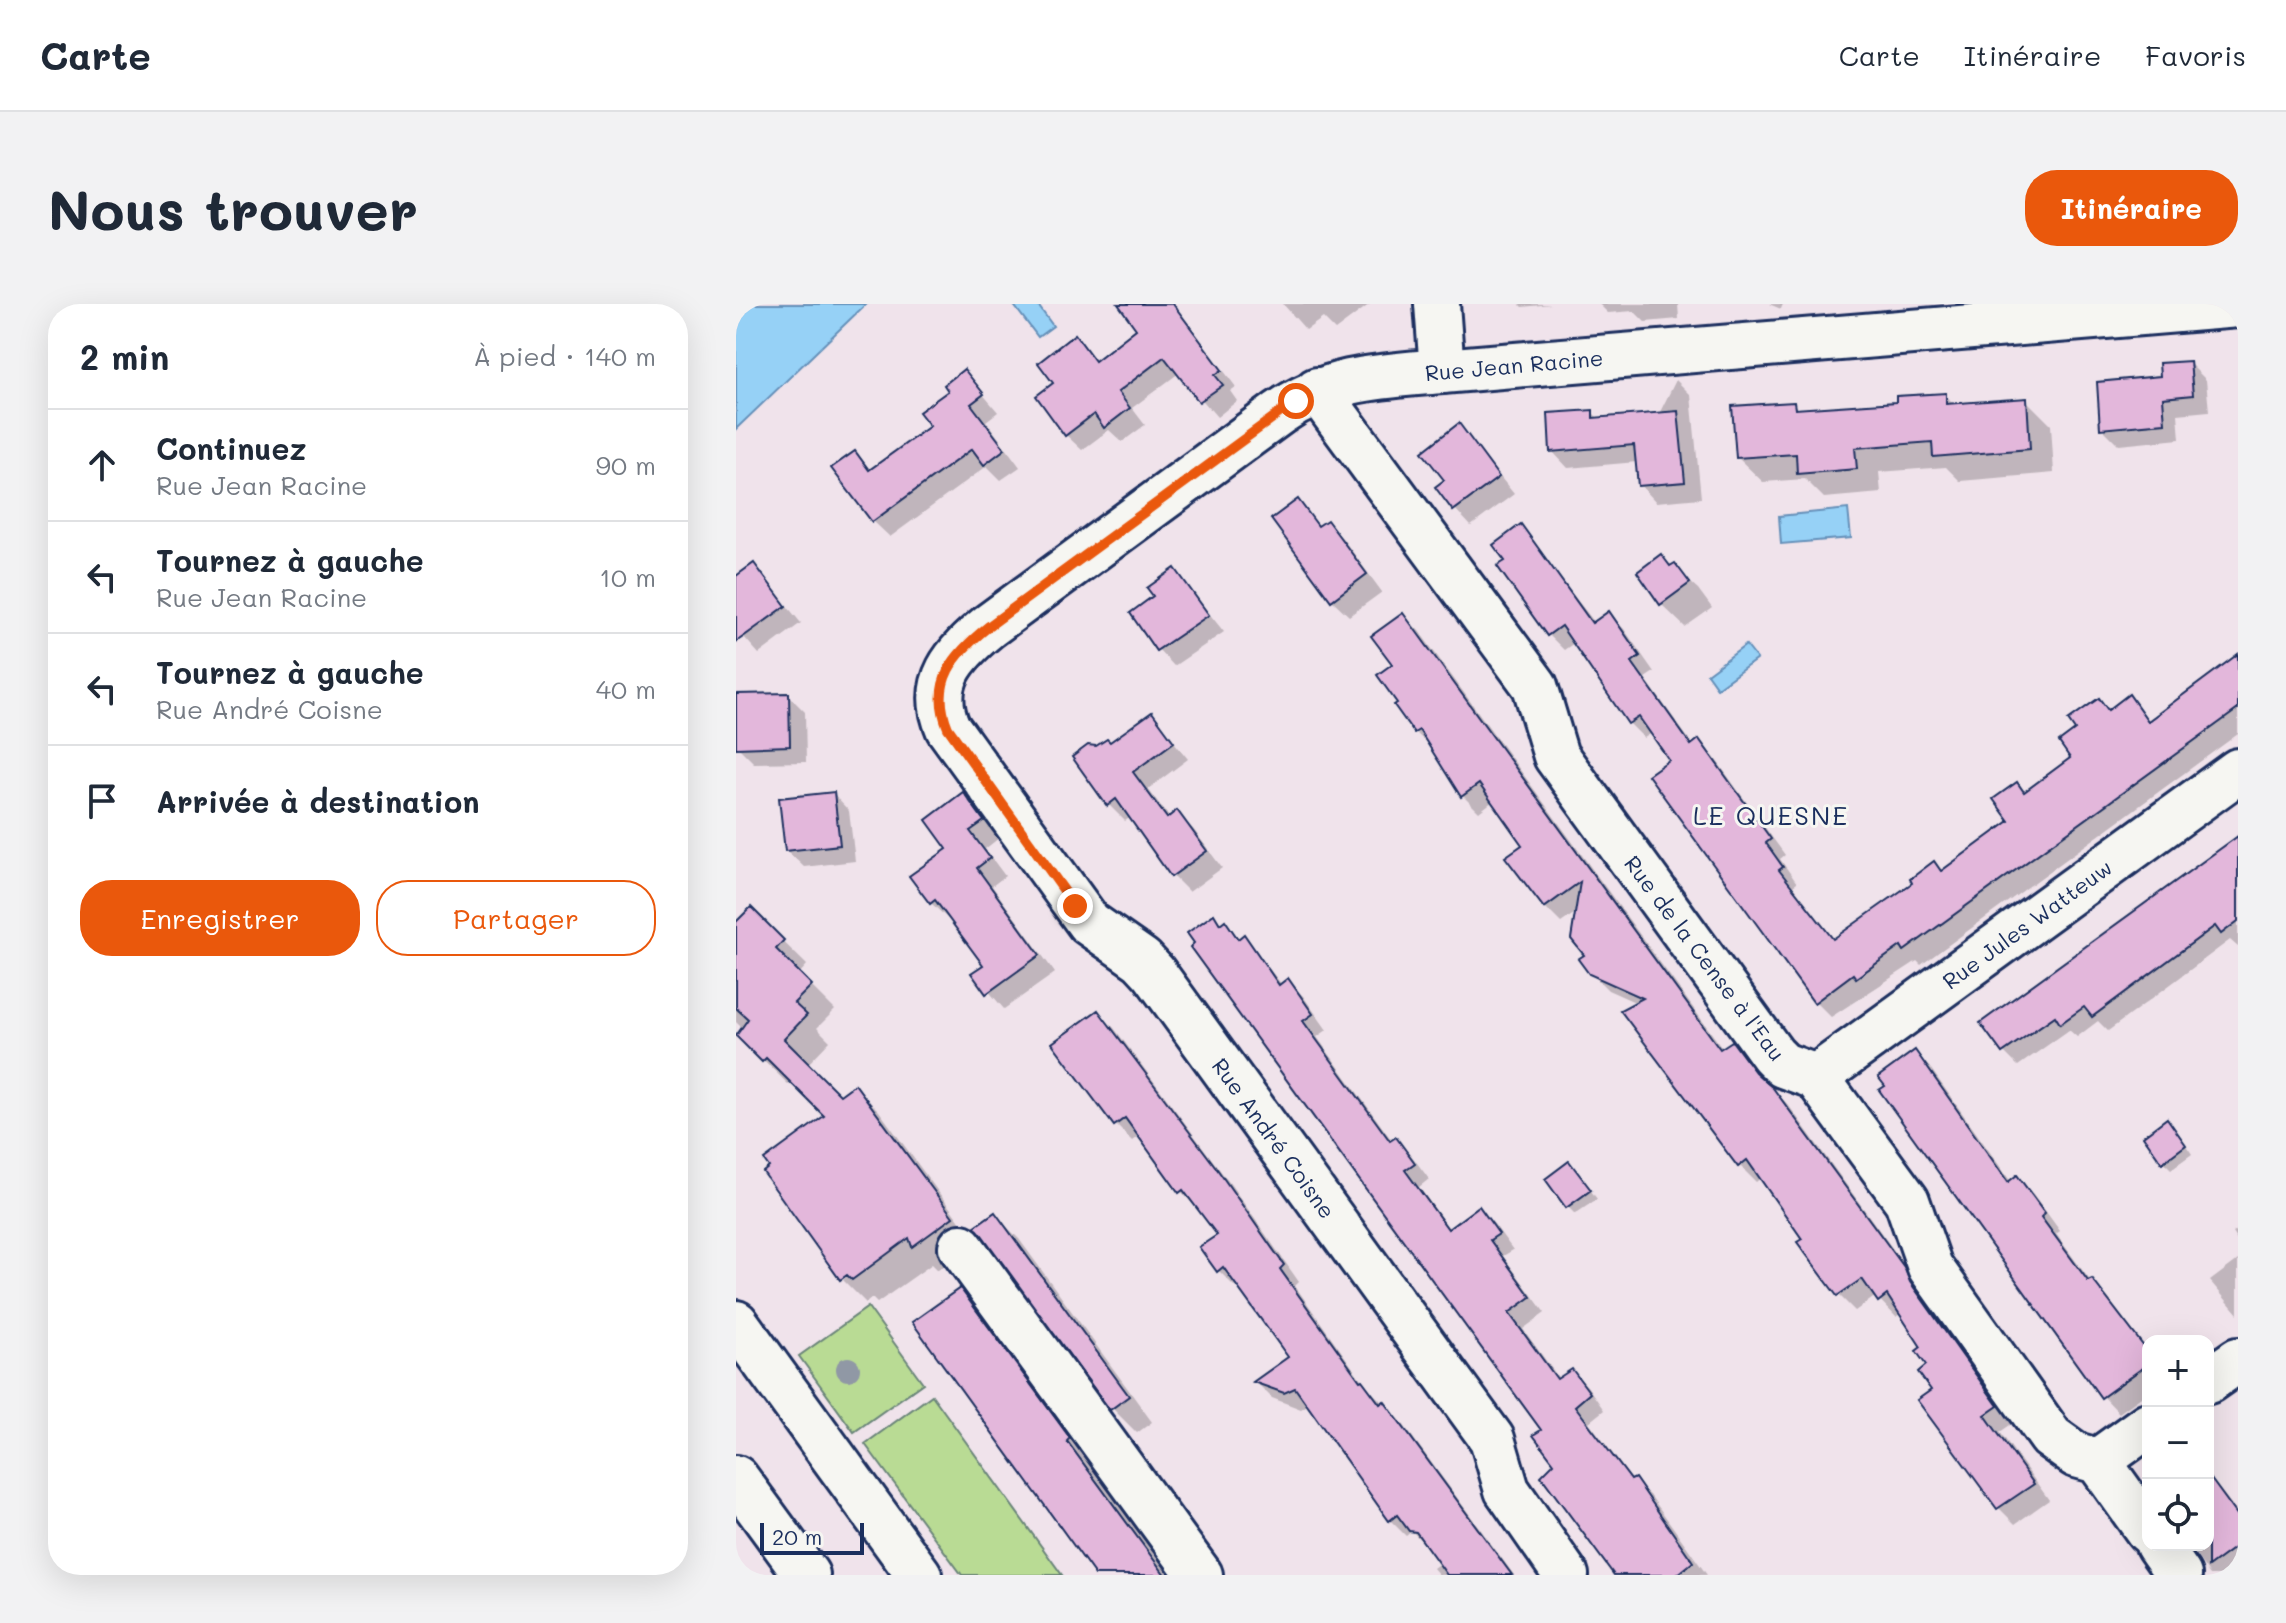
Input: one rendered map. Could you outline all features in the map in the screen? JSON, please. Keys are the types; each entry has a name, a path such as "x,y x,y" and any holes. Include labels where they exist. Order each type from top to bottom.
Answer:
{"street":[{"path":"1437,304 1442,371"},
{"name":"Rue Jean Racine","path":"948,728 942,714 941,685 946,670 969,642 1279,413 1317,390 1356,379 1442,371 2238,305"},
{"name":"Rue de la Cense à l'Eau","path":"1317,390 1535,686 1556,756 1628,856 1773,1055 1783,1065 1816,1077"},
{"name":"Rue André Coisne","path":"948,728 1089,923 1142,960 1154,973 1492,1439 1512,1499 1566,1575"},
{"name":"Rue Jules Watteuw","path":"1816,1077 2238,771"},
{"path":"1816,1077 1907,1201 1924,1257 2051,1437 2076,1455 2098,1461 2142,1523"},
{"path":"961,1247 1200,1575"},
{"path":"736,1323 919,1575"},
{"path":"2214,1377 2238,1360"},
{"path":"2098,1461 2142,1429"},
{"path":"736,1478 807,1575"},
{"path":"2162,1551 2179,1575"}],"green space":[{"path":"868,1307 923,1383 854,1432 799,1356"},
{"path":"932,1395 1062,1575 962,1575 865,1444"}],"water":[{"path":"736,304 866,304 736,429"},
{"path":"1013,304 1037,304 1053,326 1038,337"},
{"path":"1848,509 1851,538 1781,544 1779,516"},
{"path":"1746,645 1757,659 1717,688 1707,674"}],"building":[{"path":"1118,304 1173,304 1222,370 1215,375 1223,385 1199,402 1164,357 1118,392 1130,408 1104,428 1094,414 1065,436 1036,396 1053,383 1038,363 1075,334 1095,361 1136,329"},
{"path":"2190,361 2193,395 2163,398 2165,423 2100,429 2097,382 2160,376 2159,363"},
{"path":"964,369 984,394 971,404 1005,449 984,465 972,449 872,522 831,468 855,451 869,470 930,426 919,412 948,391 944,385"},
{"path":"1946,393 1946,404 2027,398 2030,449 1933,457 1932,442 1855,448 1857,469 1797,474 1796,454 1736,458 1732,406 1794,402 1795,409 1896,402 1896,396"},
{"path":"1593,410 1593,418 1678,411 1685,482 1638,486 1634,445 1550,452 1548,413"},
{"path":"1459,423 1499,477 1453,511 1435,487 1444,480 1422,452"},
{"path":"1298,499 1318,526 1327,520 1367,574 1331,601 1271,519"},
{"path":"1521,524 1592,623 1609,611 1640,656 1632,662 1691,745 1699,739 1771,839 1766,843 1783,867 1779,870 1833,939 1912,883 1910,879 1934,861 1941,871 2009,821 1993,799 2017,782 2024,792 2070,758 2059,742 2075,730 2068,720 2099,698 2108,710 2129,694 2148,721 2238,654 2238,709 1904,951 1901,946 1856,978 1853,974 1814,1003 1648,775 1669,760 1639,717 1628,724 1561,626 1547,636 1497,566 1505,561 1493,545"},
{"path":"1661,554 1670,566 1675,563 1690,583 1660,605 1637,572"},
{"path":"754,563 786,606 736,642 736,576"},
{"path":"1175,568 1209,615 1156,651 1130,613 1153,596 1147,588"},
{"path":"1403,613 1720,1049 1732,1041 1755,1072 1773,1088 1904,1267 1910,1282 1998,1406 1985,1415 2034,1484 1997,1509 1917,1400 1931,1390 1918,1372 1926,1365 1916,1351 1921,1347 1887,1295 1878,1302 1862,1279 1837,1296 1797,1242 1802,1239 1747,1160 1738,1167 1620,1010 1643,998 1589,974 1578,959 1584,955 1571,939 1580,882 1544,908 1505,857 1522,845 1479,784 1461,797 1419,730 1414,733 1377,675 1392,664 1371,636"},
{"path":"789,693 790,746 736,748 736,694"},
{"path":"1152,712 1174,742 1133,772 1167,818 1177,810 1207,851 1171,877 1116,799 1107,806 1072,757 1088,745 1096,746 1107,739 1110,742"},
{"path":"834,792 840,845 785,851 779,798"},
{"path":"963,792 984,821 970,831 990,858 977,868 1040,955 986,994 971,973 983,965 935,900 930,904 909,876 947,849 926,820"},
{"path":"2238,836 2238,921 2221,934 2215,926 2092,1017 2084,1007 2060,1024 2055,1016 2002,1053 1980,1023"},
{"path":"751,907 784,940 776,949 812,985 794,1003 807,1015 784,1039 840,1095 855,1084 953,1217 912,1247 909,1238 852,1280 847,1275 840,1280 763,1172 769,1167 764,1160 824,1116 766,1058 762,1062 736,1036 748,1019 736,1008 736,922"},
{"path":"1214,914 1220,924 1225,920 1238,939 1244,934 1279,985 1288,978 1313,1014 1303,1021 1390,1141 1396,1137 1415,1163 1405,1170 1448,1229 1479,1206 1499,1234 1490,1240 1531,1297 1509,1313 1557,1379 1572,1369 1590,1393 1575,1406 1631,1480 1635,1478 1693,1562 1677,1575 1614,1575 1541,1476 1554,1463 1533,1435 1541,1430 1190,947 1194,943 1187,933"},
{"path":"1098,1010 1215,1166 1284,1265 1280,1269 1360,1381 1380,1404 1384,1401 1512,1575 1447,1575 1416,1532 1409,1531 1397,1515 1389,1521 1295,1388 1284,1393 1253,1382 1288,1357 1223,1267 1217,1272 1199,1247 1217,1235 1183,1190 1179,1193 1125,1118 1114,1126 1052,1043"},
{"path":"1915,1050 2008,1182 2017,1175 2045,1213 2041,1217 2088,1281 2092,1279 2142,1344 2142,1368 2101,1398 1879,1090 1885,1086 1878,1077"},
{"path":"2167,1118 2186,1145 2162,1163 2143,1136"},
{"path":"1569,1161 1591,1190 1566,1208 1545,1179"},
{"path":"995,1212 1129,1396 1110,1410 974,1227"},
{"path":"960,1288 1165,1575 1095,1575 912,1322"},
{"path":"2214,1483 2238,1516 2238,1545 2208,1567 2208,1551 2214,1551"}],"district":[{"name":"LE QUESNE","path":"1771,815"}],"route":[{"path":"1075,906 948,728 940,701 946,670 958,653 989,626 1296,401"}]}
